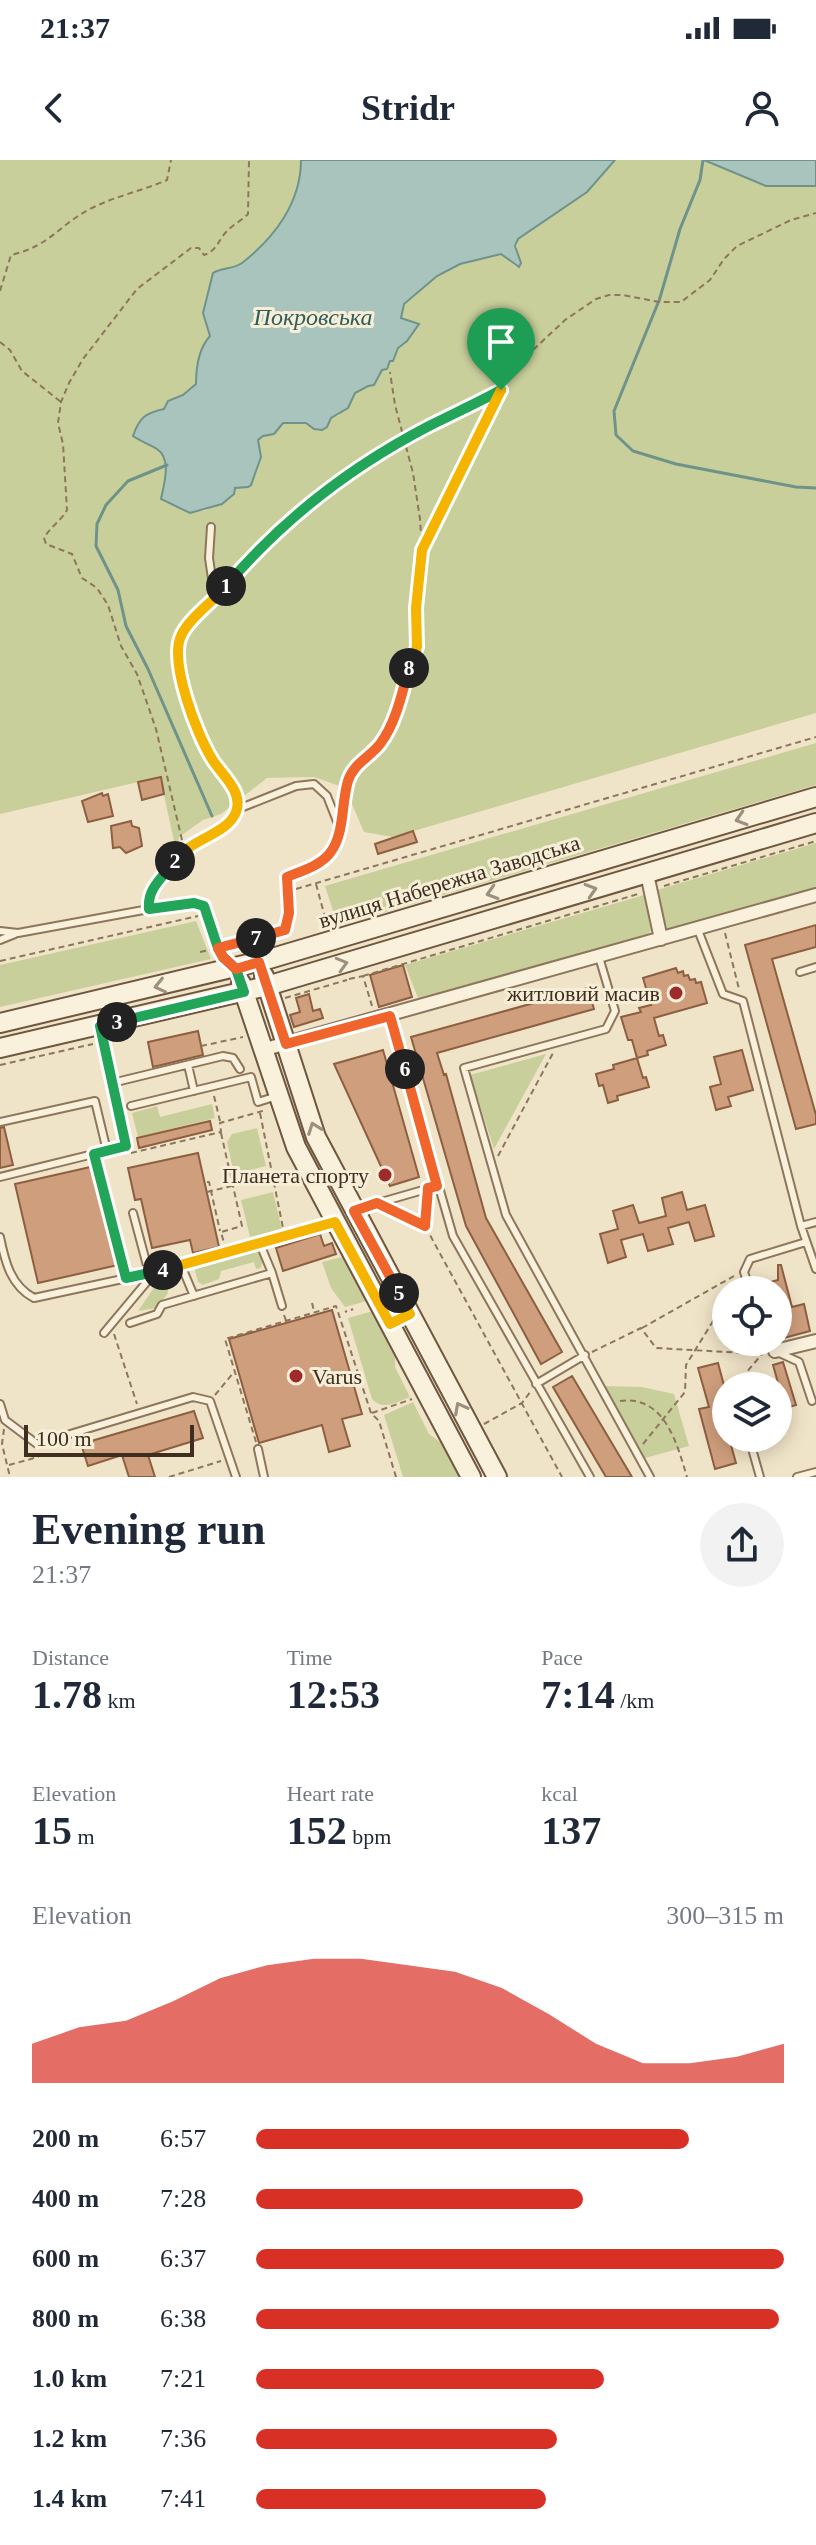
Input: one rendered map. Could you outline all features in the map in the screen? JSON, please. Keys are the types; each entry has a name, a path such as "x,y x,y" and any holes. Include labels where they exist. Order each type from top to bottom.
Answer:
{"main road":[{"name":"вулиця Набережна Заводська","path":"0,1023 236,969 816,797"},
{"path":"0,1048 101,1034 244,992 274,992 648,882 816,823"},
{"path":"259,962 274,992 286,1044 316,1137 497,1477"},
{"path":"236,969 262,1050 274,1101 471,1477"},
{"path":"390,1324 410,1314"}],"street":[{"path":"648,882 661,939"},
{"path":"262,1050 816,895"},
{"path":"792,1344 816,1341"}],"lane":[{"path":"149,909 150,891 184,848 221,828 233,819 238,809 237,796 203,741 183,683 177,652 185,626 215,599 209,558 211,527"},
{"path":"218,948 285,930 289,913 287,877 312,867 331,853 340,829 327,796 314,784 296,786 238,809"},
{"path":"0,940 18,933 194,903 204,906 218,948 236,969"},
{"path":"697,929 723,994 743,1001 801,1226 816,1269"},
{"path":"0,931 18,933"},
{"path":"599,957 615,1011 606,1029 464,1068 506,1215 650,1477"},
{"path":"800,972 816,967"},
{"path":"390,1016 453,1236 590,1477"},
{"path":"0,1177 126,1146 101,1034"},
{"path":"112,1083 223,1056 233,1058 240,1069"},
{"path":"188,1065 194,1091"},
{"path":"131,1106 251,1077 258,1102 274,1101"},
{"path":"0,1122 95,1101 107,1151"},
{"path":"354,1211 437,1186"},
{"path":"133,1213 152,1273"},
{"path":"0,1237 5,1260 20,1290 34,1298 152,1273 335,1222"},
{"path":"801,1226 816,1222"},
{"path":"745,1276 750,1259 806,1242"},
{"path":"260,1244 282,1306"},
{"path":"181,1265 194,1296"},
{"path":"104,1333 152,1273"},
{"path":"130,1323 157,1314 162,1305 272,1273"},
{"path":"536,1384 585,1355"},
{"path":"788,1356 799,1362 812,1401"},
{"path":"0,1404 5,1420 37,1444 193,1397 210,1401 236,1477"},
{"path":"258,1449 264,1477"},
{"path":"753,1452 760,1477"},
{"path":"797,1477 816,1472"}],"path":[{"path":"0,291 11,255 27,253 85,211 106,200 167,180 171,160"},
{"path":"184,848 150,710 101,595 97,588 82,578 72,554 46,544 44,538 67,510 63,444 58,423 61,402 83,359 137,289 191,248 199,248 204,255 210,253 226,232 248,214 249,160"},
{"path":"422,550 501,390 533,350 565,320 596,299 623,295 659,302 681,302 717,272 737,246 791,220 816,213"},
{"path":"0,342 10,350 22,371 61,402"},
{"path":"340,829 348,778 380,744 395,714 417,647 416,608 422,550 413,473 395,405 390,372"},
{"path":"215,599 242,566 289,520 352,472 405,440 501,390"},
{"path":"288,892 816,737"},
{"path":"274,992 363,976 648,882 816,841"},
{"path":"316,883 326,921 333,927"},
{"path":"0,961 207,913"},
{"path":"722,922 743,1001"},
{"path":"363,976 377,1020"},
{"path":"0,1065 101,1034"},
{"path":"201,1046 246,1036"},
{"path":"493,1164 559,1042"},
{"path":"248,1247 220,1123 260,1112 274,1101"},
{"path":"260,1112 285,1237"},
{"path":"126,1146 131,1153 221,1132"},
{"path":"94,1154 126,1278"},
{"path":"209,1191 284,1173"},
{"path":"207,1182 226,1253"},
{"path":"428,1188 425,1226 562,1477"},
{"path":"377,1203 425,1226"},
{"path":"221,1232 242,1226"},
{"path":"585,1355 744,1272"},
{"path":"312,1303 314,1312"},
{"path":"225,1339 336,1306 371,1413 379,1421 396,1477"},
{"path":"638,1452 662,1417 685,1392 686,1365 712,1323"},
{"path":"251,1324 253,1330"},
{"path":"641,1328 656,1348 762,1354 747,1372"},
{"path":"113,1331 140,1413"},
{"path":"223,1332 258,1449"},
{"path":"210,1401 234,1371"},
{"path":"480,1426 522,1403 536,1384"},
{"path":"371,1413 413,1399"},
{"path":"611,1402 627,1400 647,1405 662,1417 672,1430 687,1477"},
{"path":"5,1420 2,1444 10,1477"},
{"path":"7,1465 38,1457 37,1444"},
{"path":"169,1477 229,1458"},
{"path":"394,1470 399,1468"}],"green space":[{"path":"0,160 301,160 296,193 281,222 208,294 204,310 210,336 199,358 196,384 183,395 168,401 164,410 139,420 133,436 162,453 166,472 162,499 181,509 204,511 229,500 237,486 251,485 258,469 258,440 262,436 274,434 283,423 306,423 314,429 327,427 331,418 339,415 355,393 387,368 398,348 419,324 401,318 404,304 437,276 460,264 501,254 516,267 520,258 516,253 518,239 587,192 615,160 704,160 766,186 816,186 816,713 393,837 364,832 345,788 314,777 267,778 221,814 203,820 179,837 177,855 160,777 0,814"},
{"path":"816,743 816,785 338,926 325,886"},
{"path":"816,843 816,888 669,930 667,928 657,890"},
{"path":"644,895 651,930 647,936 418,998 405,965"},
{"path":"196,921 211,959 0,1007 0,965"},
{"path":"546,1054 494,1149 470,1075"},
{"path":"212,1104 215,1118 138,1137 132,1113 157,1106 160,1117"},
{"path":"257,1128 266,1166 234,1174 227,1142 232,1134"},
{"path":"273,1192 282,1230 250,1237 241,1200"},
{"path":"253,1250 263,1258 261,1268 256,1269 254,1262 221,1271 219,1279 203,1285 198,1282 197,1265"},
{"path":"342,1257 367,1301 345,1307 331,1288 322,1262"},
{"path":"178,1269 183,1278 167,1283 168,1293 157,1308 138,1311 164,1273"},
{"path":"373,1311 395,1356 395,1367 410,1397 390,1404 376,1403 372,1399 348,1318"},
{"path":"605,1386 642,1387 674,1394 689,1446 645,1458"},
{"path":"413,1402 429,1434 440,1442 460,1477 403,1477 384,1415"}],"water":[{"name":"Покровська","path":"301,160 615,160 587,192 518,239 515,246 521,263 519,267 501,254 460,264 437,276 404,304 401,318 419,324 398,348 393,361 382,370 374,385 355,393 348,408 331,418 322,430 306,423 283,423 274,434 263,436 258,440 261,457 251,485 235,488 234,494 222,504 190,513 161,499 166,472 162,453 133,436 144,417 164,409 168,401 183,395 196,384 199,358 210,336 203,313 213,273 242,263 275,231 291,205 300,176"},
{"path":"704,160 816,160 816,186 766,186"}],"building":[{"path":"161,777 164,794 142,800 138,782"},
{"path":"102,793 103,796 108,794 113,816 88,822 82,801"},
{"path":"131,821 132,826 139,828 142,846 126,853 120,847 113,848 111,826"},
{"path":"413,831 417,842 378,854 375,844"},
{"path":"816,925 816,947 772,959 816,1115 816,1124 796,1129 745,945"},
{"path":"403,965 412,997 379,1007 370,975"},
{"name":"житловий масив","path":"676,968 678,973 683,971 684,976 688,975 690,980 701,982 707,1003 654,1018 659,1036 663,1035 666,1045 637,1058 621,1017 641,1012 639,1008 651,1005 643,978"},
{"path":"588,988 594,1009 437,1053 446,1074 486,1218 562,1352 541,1364 466,1226 411,1037"},
{"path":"309,994 313,1011 320,1009 323,1018 294,1027 290,1015 300,1012 296,998"},
{"path":"198,1031 203,1055 153,1067 148,1042"},
{"path":"383,1050 419,1177 390,1186 334,1064"},
{"path":"742,1050 753,1090 728,1097 731,1106 716,1110 710,1087 721,1084 714,1057"},
{"name":"житловий масив","path":"637,1058 649,1087 617,1096 618,1100 608,1103 596,1074"},
{"path":"210,1121 212,1130 139,1148 137,1138"},
{"path":"4,1127 13,1165 0,1168 0,1128"},
{"path":"198,1153 219,1247 193,1253 190,1240 152,1248 141,1199 135,1200 128,1168"},
{"path":"95,1166 118,1265 38,1283 15,1184"},
{"path":"682,1192 687,1210 705,1205 714,1236 695,1241 689,1222 668,1228 673,1244 648,1251 643,1234 621,1240 626,1257 608,1263 600,1234 618,1229 613,1211 633,1205 639,1223 666,1216 662,1198"},
{"path":"320,1234 324,1246 332,1243 336,1254 283,1271 276,1248"},
{"path":"778,1265 781,1265 784,1276 778,1276"},
{"path":"804,1304 810,1331 792,1336 792,1307"},
{"name":"Varus","path":"332,1310 362,1414 342,1419 350,1446 329,1452 322,1425 259,1443 229,1339"},
{"path":"783,1362 786,1372 775,1372 773,1365"},
{"path":"718,1363 720,1372 712,1372 712,1452 733,1452 736,1463 715,1469 699,1409 709,1407 698,1368"},
{"path":"572,1376 632,1477 606,1477 553,1387"},
{"path":"194,1411 203,1438 148,1455 155,1477 129,1477 122,1455 88,1466 81,1444"}],"waterway":[{"path":"659,301 680,229 700,180 703,160"},
{"path":"658,303 614,411 616,435 633,451 676,464 816,488"},
{"path":"167,465 128,481 106,505 97,524 96,546 118,590 126,626 212,816"}],"place":[{"name":"житловий масив","path":"676,993"},
{"name":"Планета спорту","path":"385,1175"},
{"name":"Varus","path":"296,1376"}],"route":[{"path":"501,390 422,550 416,608 417,647 395,714 380,744 348,778 340,829 331,853 312,867 287,877 289,913 285,930 218,948 223,957 236,969 259,962 286,1044 390,1016 437,1186 428,1188 425,1226 377,1203 354,1211 410,1314 390,1324 335,1222 126,1278 94,1154 126,1146 100,1026 244,992 236,969 218,948 204,906 194,903 149,909 150,891 184,848 221,828 233,819 238,809 237,796 203,741 183,683 177,652 179,639 185,626 215,599 242,566 289,520 352,472 431,425 501,390"}]}
